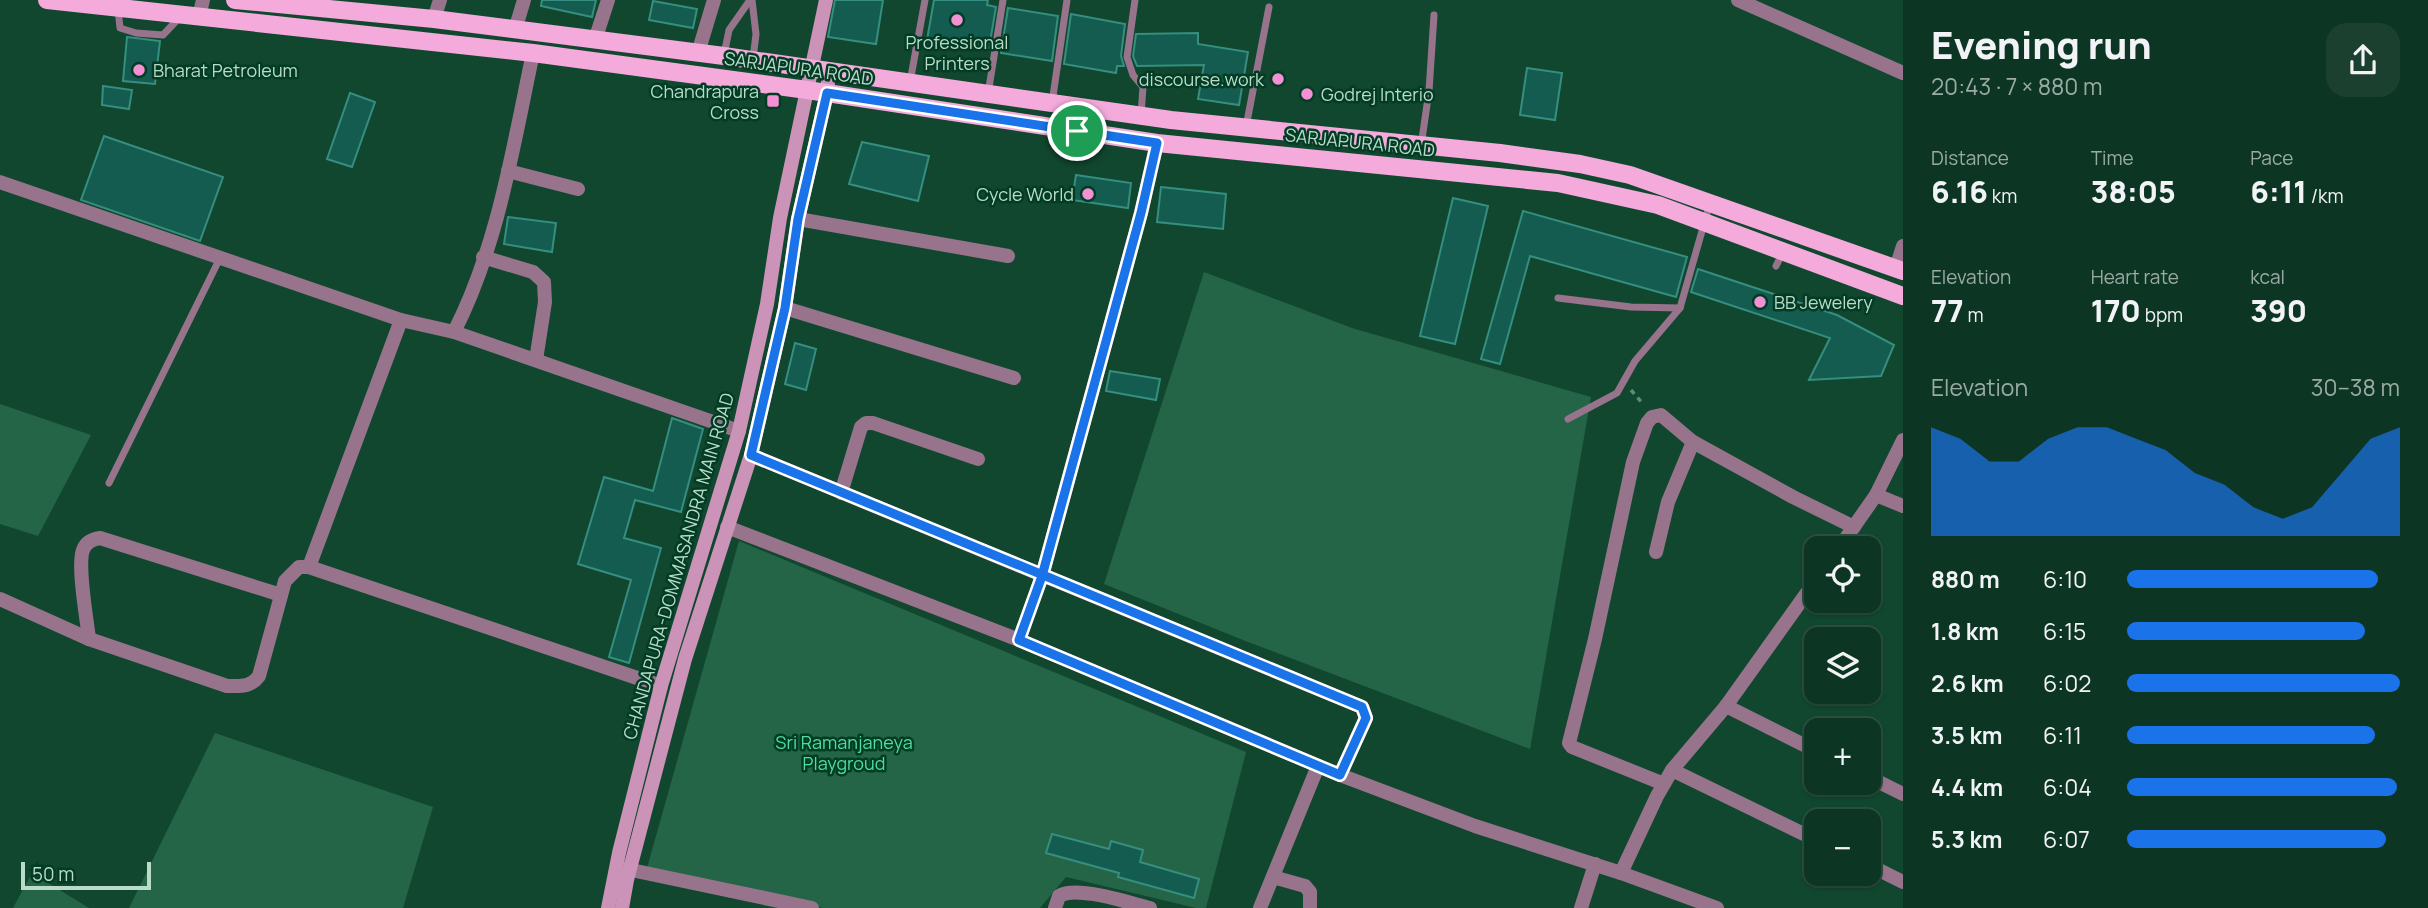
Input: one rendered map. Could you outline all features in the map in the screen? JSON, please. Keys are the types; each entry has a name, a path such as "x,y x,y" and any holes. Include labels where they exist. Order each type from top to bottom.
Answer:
{"main road":[{"name":"SARJAPURA ROAD","path":"47,0 118,8 194,11 533,53 807,90 1157,143 1558,183 1658,205 1705,222 1780,258 1903,296"},
{"name":"SARJAPURA ROAD","path":"235,0 322,4 724,56 1141,116 1580,164 1630,175 1900,269"},
{"path":"820,70 825,0"},
{"name":"CHANDAPURA-DOMMASANDRA MAIN ROAD","path":"622,908 623,868 661,686 739,431 767,304 780,218 807,90 820,70"},
{"name":"CHANDAPURA-DOMMASANDRA MAIN ROAD","path":"608,908 623,868 685,659 751,455 785,308 798,219 827,93 820,70"}],"street":[{"path":"434,19 440,0"},
{"path":"514,30 524,0"},
{"path":"594,40 608,0"},
{"path":"698,53 714,0"},
{"path":"1738,0 1903,74"},
{"path":"454,331 471,297 508,171 533,53"},
{"path":"1019,640 1042,576 1141,213 1157,143"},
{"path":"508,171 578,189"},
{"path":"0,182 401,320 454,331 739,431"},
{"path":"798,219 1008,256"},
{"path":"1900,269 1903,246"},
{"path":"483,257 533,272 544,282 545,302 536,360"},
{"path":"785,308 1014,378"},
{"path":"309,567 401,320"},
{"path":"1664,784 1572,747 1569,743 1595,639 1633,462 1647,423 1652,417 1661,415 1693,442 1854,527"},
{"path":"841,493 861,427 866,424 978,459"},
{"path":"1848,536 1876,495 1903,440"},
{"path":"1656,552 1668,502 1693,442"},
{"path":"751,455 1362,707 1366,718 1340,775"},
{"path":"1876,495 1903,506"},
{"path":"727,527 1019,640 1340,775 1475,826 1595,864 1717,908"},
{"path":"89,639 82,551 93,539 100,538 281,595"},
{"path":"0,598 89,639 227,686 253,684 259,676 285,581 299,568 309,567 661,686"},
{"path":"1621,873 1672,770 1726,706 1804,597"},
{"path":"1726,706 1804,745"},
{"path":"1260,908 1318,766"},
{"path":"1672,770 1804,834"},
{"path":"1881,783 1903,794"},
{"path":"1581,908 1595,864"},
{"path":"623,868 812,908"},
{"path":"1881,871 1903,882"},
{"path":"1273,877 1305,886 1310,891 1310,908"},
{"path":"1055,908 1059,896 1067,892 1107,897 1150,908"}],"lane":[{"path":"724,56 729,30 751,0"},
{"path":"751,0 756,34 752,60"},
{"path":"909,84 925,0"},
{"path":"988,95 1003,0"},
{"path":"1052,104 1067,0"},
{"path":"1135,0 1127,57 1133,75 1143,87 1141,116"},
{"path":"1245,127 1269,7"},
{"path":"1421,146 1429,91 1434,15"},
{"path":"1568,419 1617,393 1635,361 1680,308 1710,202"},
{"path":"109,483 220,258"},
{"path":"1558,298 1631,307 1680,308"}],"path":[{"path":"1623,380 1645,405 1661,415"}],"green space":[{"path":"1204,272 1352,328 1591,397 1530,749 1104,584"},
{"path":"0,404 91,435 38,536 0,524"},
{"name":"Sri Ramanjaneya Playgroud","path":"739,541 1246,752 1206,908 1196,908 1066,877 1040,908 823,908 647,868"},
{"path":"215,733 433,807 403,908 129,908"},
{"path":"32,873 89,908 13,908"}],"building":[{"path":"542,0 596,0 592,17 541,6"},
{"path":"835,0 883,0 876,44 828,37"},
{"name":"Professional Printers","path":"934,0 988,0 987,5 996,7 989,48 927,40"},
{"path":"653,1 697,9 693,28 649,20"},
{"path":"1008,8 1058,16 1052,61 1001,53"},
{"path":"1071,14 1125,24 1121,56 1124,66 1117,66 1116,73 1064,64"},
{"path":"1198,33 1198,44 1248,52 1239,105 1198,99 1204,65 1137,66 1133,56 1136,34"},
{"path":"127,37 160,41 155,84 123,81"},
{"path":"1527,68 1562,73 1555,120 1520,115"},
{"path":"103,86 132,90 129,109 102,105"},
{"path":"350,93 375,102 352,167 327,159"},
{"path":"104,136 223,177 200,241 81,200"},
{"path":"862,142 929,156 918,201 849,184"},
{"path":"1076,175 1131,183 1128,208 1072,200"},
{"path":"1161,187 1226,194 1223,229 1157,222"},
{"path":"1453,198 1488,206 1455,344 1420,336"},
{"path":"1523,211 1687,257 1676,297 1530,256 1500,364 1481,359"},
{"path":"508,217 556,223 552,252 504,244"},
{"path":"1698,269 1837,315 1894,345 1881,376 1809,380 1830,338 1691,292"},
{"path":"795,343 816,349 806,390 785,384"},
{"path":"1110,371 1160,379 1156,400 1106,391"},
{"path":"672,418 703,429 681,512 635,500 624,538 661,548 629,663 609,657 631,580 578,564 604,477 653,491"},
{"path":"1052,834 1109,849 1111,841 1143,850 1140,862 1199,879 1194,898 1118,877 1119,873 1046,853"}],"place":[{"name":"Professional Printers","path":"957,20"},
{"name":"Bharat Petroleum","path":"139,70"},
{"name":"discourse.work","path":"1278,79"},
{"name":"Godrej Interio","path":"1307,94"},
{"name":"Chandrapura Cross","path":"773,101"},
{"name":"Cycle World","path":"1088,194"},
{"name":"BB Jewelery","path":"1760,302"}],"route":[{"path":"1077,131 827,93 798,219 785,308 751,455 1042,576 1254,661 1362,707 1366,718 1340,775 1019,640 1042,576 1141,213 1157,143 1077,131"}]}
